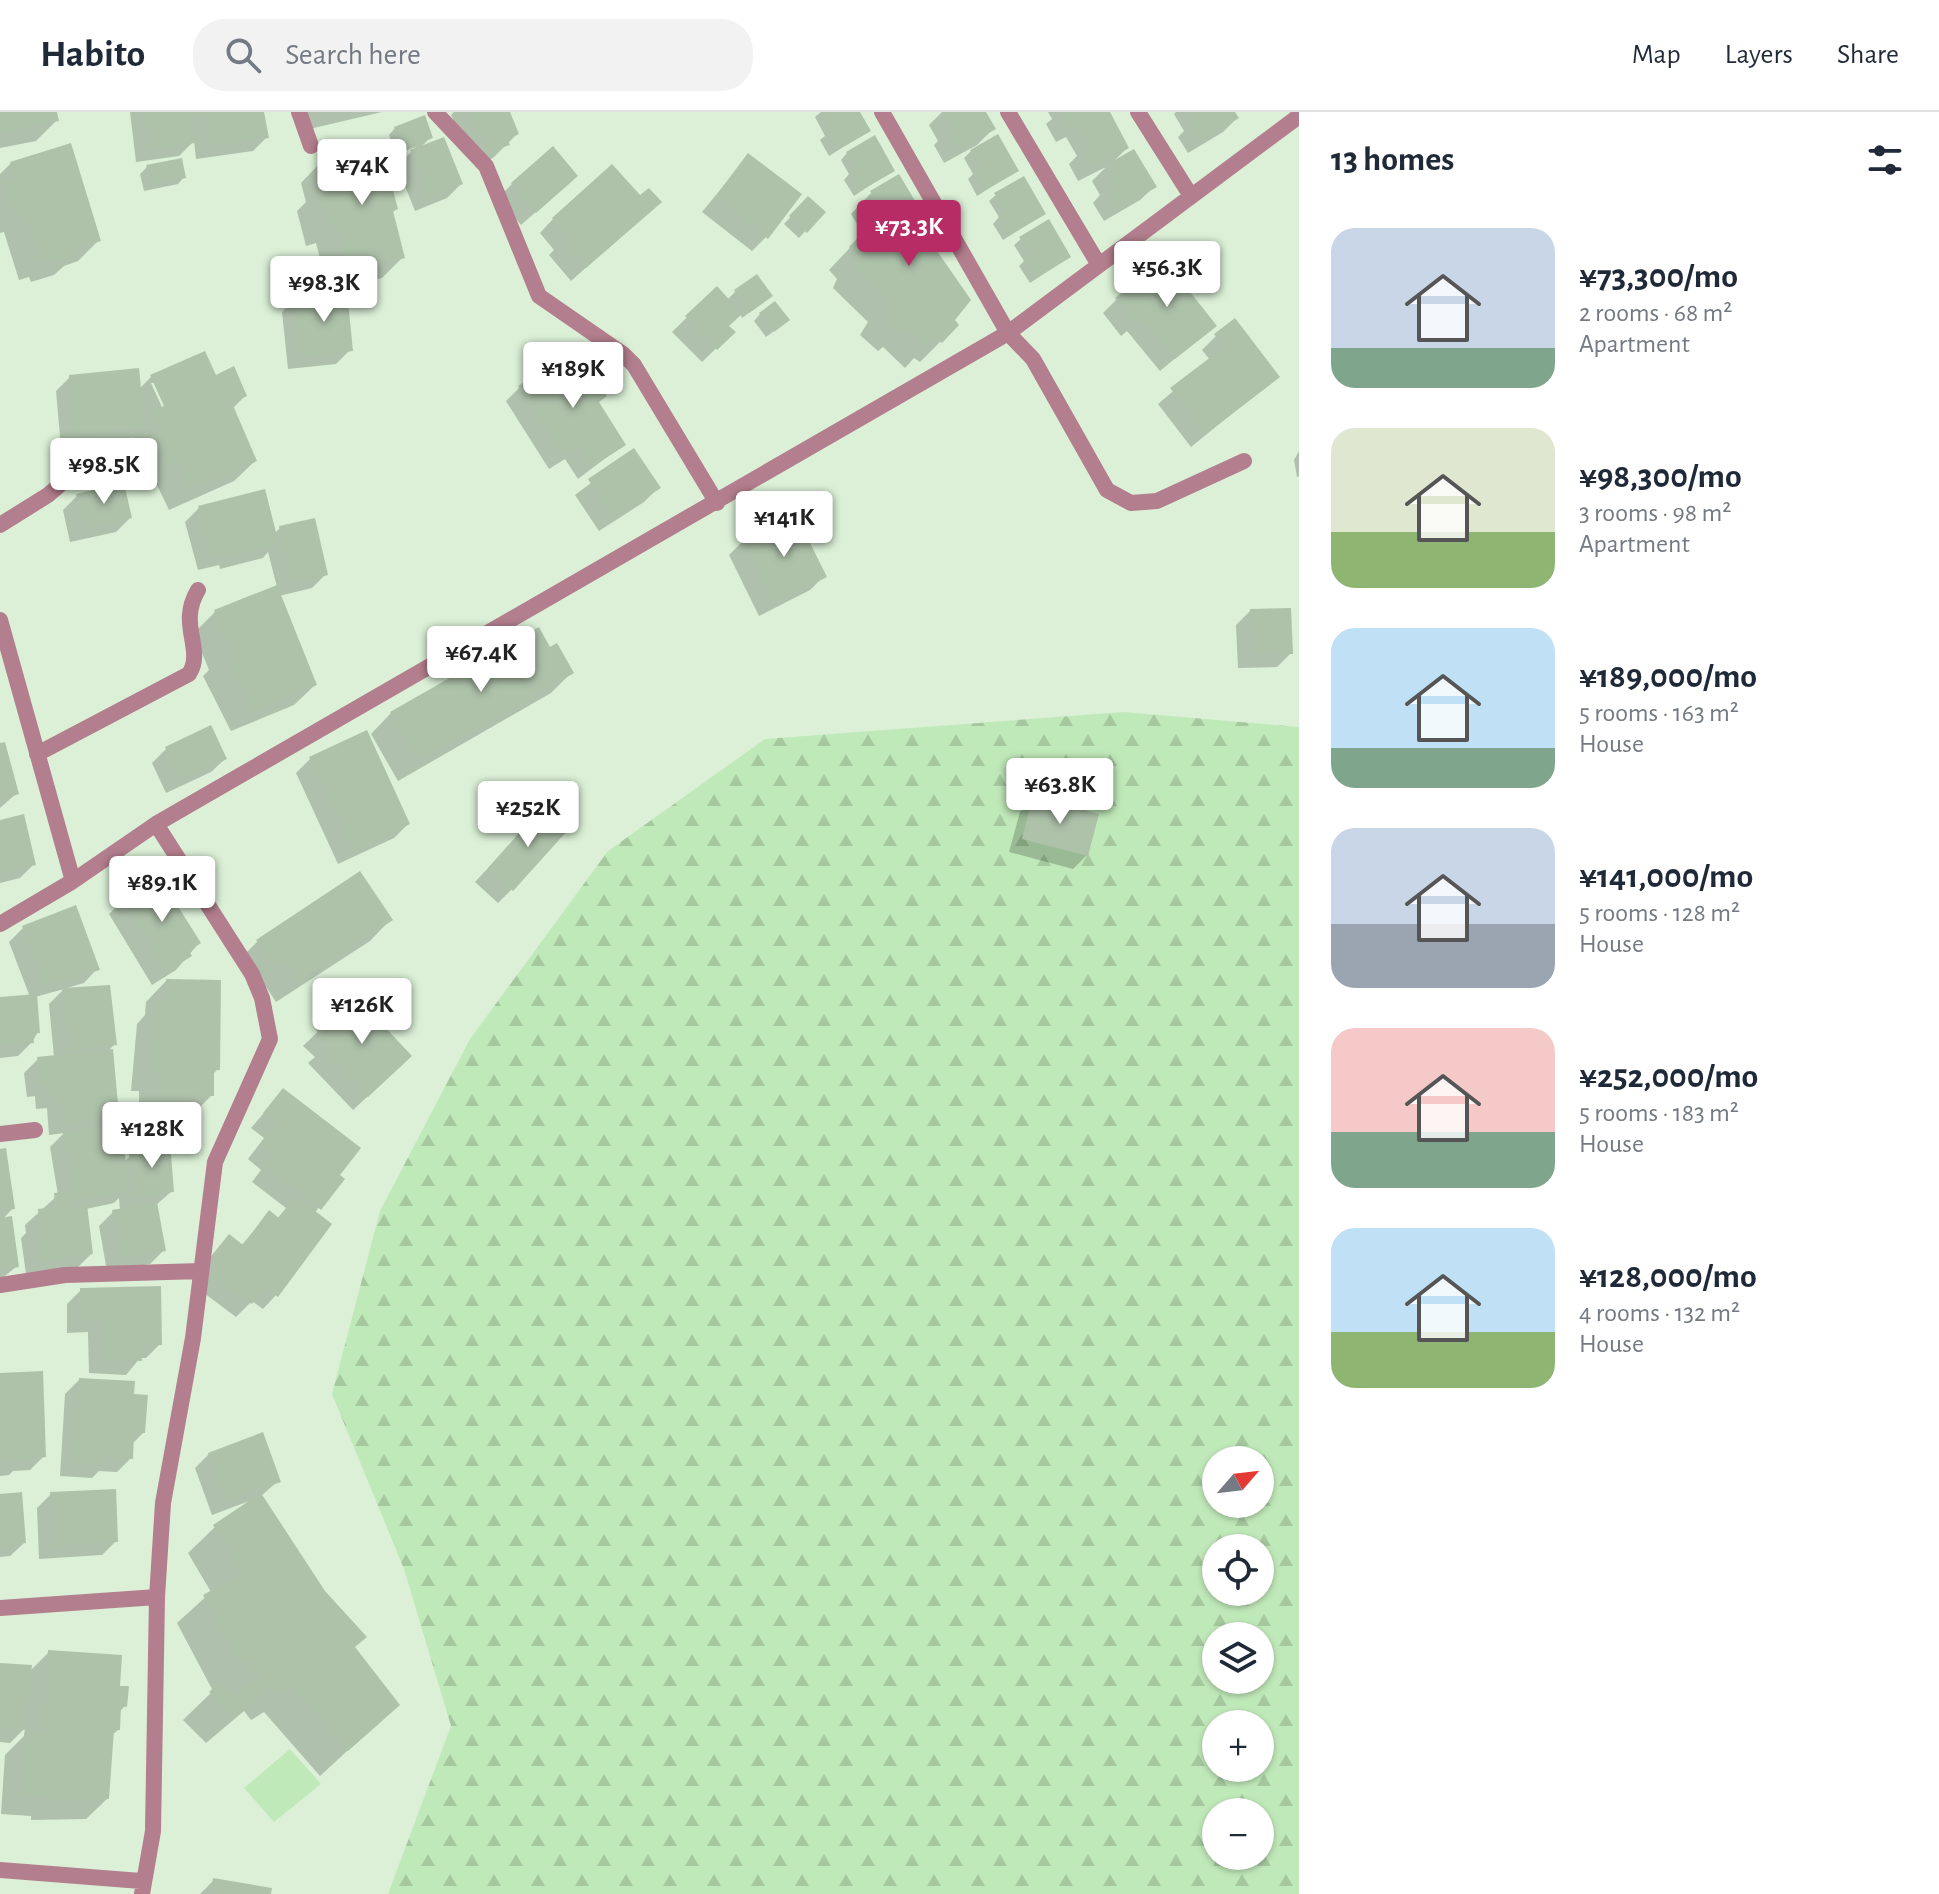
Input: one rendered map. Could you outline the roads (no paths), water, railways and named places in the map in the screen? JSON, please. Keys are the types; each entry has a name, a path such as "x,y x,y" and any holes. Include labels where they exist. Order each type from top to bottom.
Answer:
{"street":[{"path":"299,112 311,146"},
{"path":"435,112 486,166 539,296 634,365 717,503"},
{"path":"882,112 1008,333 1033,359 1107,490 1131,503 1157,501 1244,461"},
{"path":"1008,112 1099,265"},
{"path":"1138,112 1191,196"},
{"path":"0,924 73,881 156,824 1008,333 1299,116"},
{"path":"0,525 48,495 84,464"},
{"path":"37,754 189,674 195,656 188,615 198,590"},
{"path":"0,620 73,881"},
{"path":"0,1870 141,1888 153,1831 157,1597 163,1503 201,1271 215,1162 270,1039 262,998 252,974 156,824"},
{"path":"0,1134 35,1130"},
{"path":"0,1285 65,1275 201,1271"},
{"path":"0,1608 157,1597"}]}
